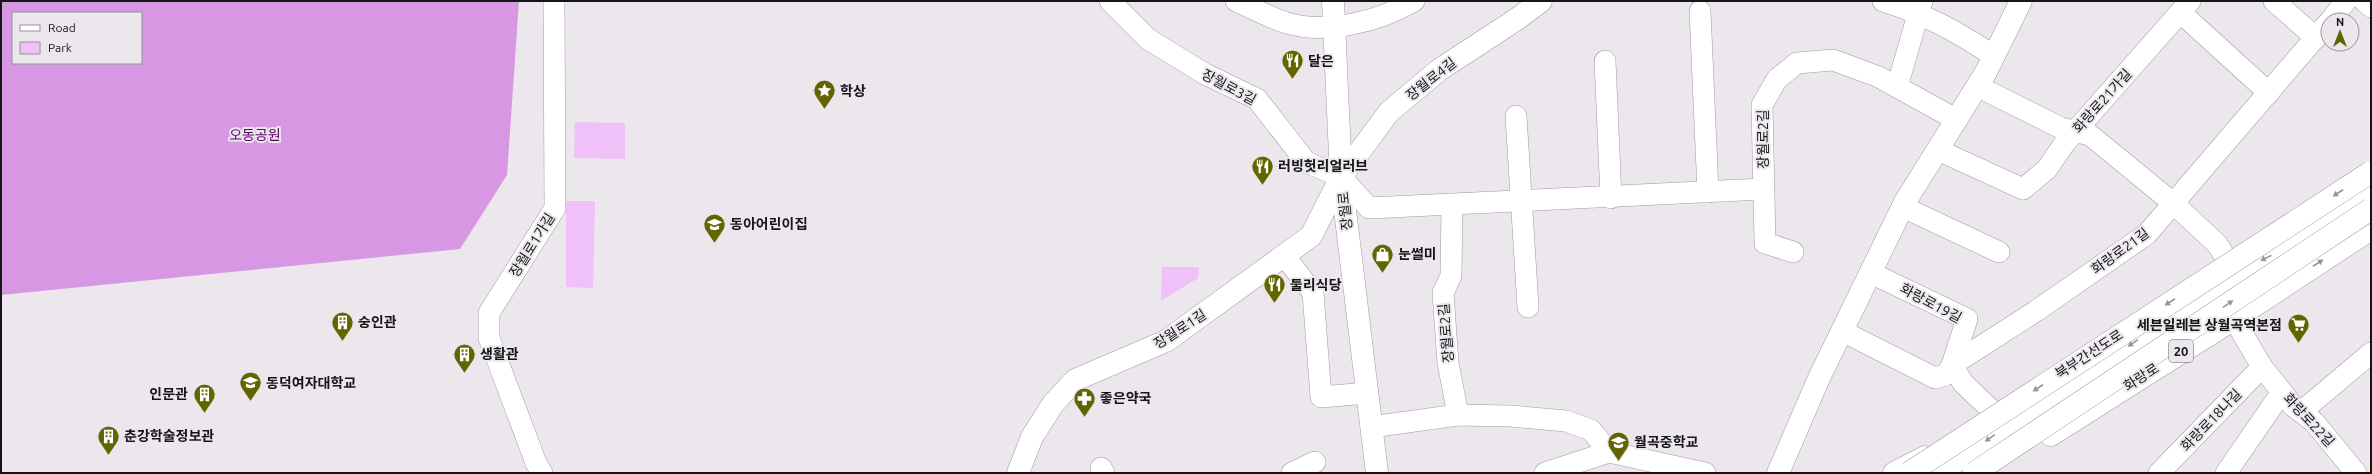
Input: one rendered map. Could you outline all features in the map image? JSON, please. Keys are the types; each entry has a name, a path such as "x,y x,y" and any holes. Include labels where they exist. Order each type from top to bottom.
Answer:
{"main road":[{"name":"장월로","path":"1333,1 1341,177 1377,473"},
{"name":"장월로4길","path":"1341,177 1389,112 1439,70 1517,19 1541,1"},
{"path":"1778,473 1842,331 1903,207 1977,86 1994,56 2021,1"},
{"name":"북부간선도로","path":"1909,473 2371,172"},
{"name":"장월로1길","path":"1018,473 1032,437 1053,404 1075,380 1166,341 1311,236 1341,177"},
{"name":"20","path":"1939,473 2236,273 2289,247 2371,194"},
{"path":"1974,473 2371,209"},
{"name":"화랑로","path":"1991,473 2234,319 2294,278 2371,229"},
{"path":"2289,247 2285,265 2294,278"},
{"path":"1894,473 1959,439"}],"street":[{"name":"장월로1가길","path":"542,473 536,463 489,338 489,313 555,208 554,1"},
{"name":"장월로3길","path":"1110,1 1148,39 1205,74 1257,98 1306,162 1341,177"},
{"path":"1236,1 1288,24 1334,28 1403,8 1414,1"},
{"path":"1883,1 1921,7 1950,28 1994,56"},
{"path":"2274,1 2320,30"},
{"path":"2337,12 2346,1"},
{"path":"2364,1 2371,7"},
{"name":"화랑로21가길","path":"1938,150 2023,189 2047,169 2076,132 2185,6 2269,93"},
{"path":"1897,87 1921,7"},
{"path":"1700,11 1708,192"},
{"name":"화랑로21길","path":"1952,365 2036,311 2147,234 2320,33"},
{"name":"장월로2길","path":"1793,252 1765,243 1762,105 1777,79 1797,63 1833,60 1879,77 1956,120"},
{"path":"1605,61 1611,198"},
{"path":"1977,86 2061,128 2090,135 2173,203 2217,244 2236,273"},
{"path":"1516,116 1528,307"},
{"name":"장월로2길","path":"1341,177 1369,208 1611,198 1763,189"},
{"name":"장월로2길","path":"1452,205 1452,276 1443,293 1448,363 1458,415"},
{"path":"1903,207 2000,252"},
{"path":"1284,255 1313,293 1321,397 1367,393"},
{"name":"화랑로19길","path":"1871,273 1967,319 1952,365"},
{"name":"화랑로22길","path":"2234,319 2262,367 2282,392 2301,412 2314,422 2356,473"},
{"path":"1842,331 1935,378 1946,375 1952,365 1963,383 2008,426"},
{"path":"2301,412 2371,353"},
{"name":"화랑로18나길","path":"2159,473 2262,367"},
{"path":"2226,473 2282,392"},
{"path":"1371,427 1458,415 1511,416 1566,420 1591,430 1609,452"},
{"path":"1545,473 1609,452 1705,473"},
{"path":"1292,473 1315,462"}],"green space":[{"name":"오동공원","path":"1,1 519,1 507,175 460,249 1,295"},
{"path":"575,122 625,123 625,159 574,158"},
{"path":"566,201 595,201 593,288 566,287"},
{"path":"1162,267 1199,267 1198,278 1161,301"}],"place":[{"name":"달은","path":"1293,80"},
{"name":"학상","path":"824,110"},
{"name":"러빙헛리얼러브","path":"1262,186"},
{"name":"동아어린이집","path":"715,244"},
{"name":"눈썰미","path":"1383,274"},
{"name":"둘리식당","path":"1275,304"},
{"name":"숭인관","path":"342,342"},
{"name":"세븐일레븐 상월곡역본점","path":"2298,344"},
{"name":"생활관","path":"464,374"},
{"name":"동덕여자대학교","path":"250,402"},
{"name":"인문관","path":"204,414"},
{"name":"좋은약국","path":"1084,418"},
{"name":"춘강학술정보관","path":"109,456"},
{"name":"월곡중학교","path":"1618,462"}]}
